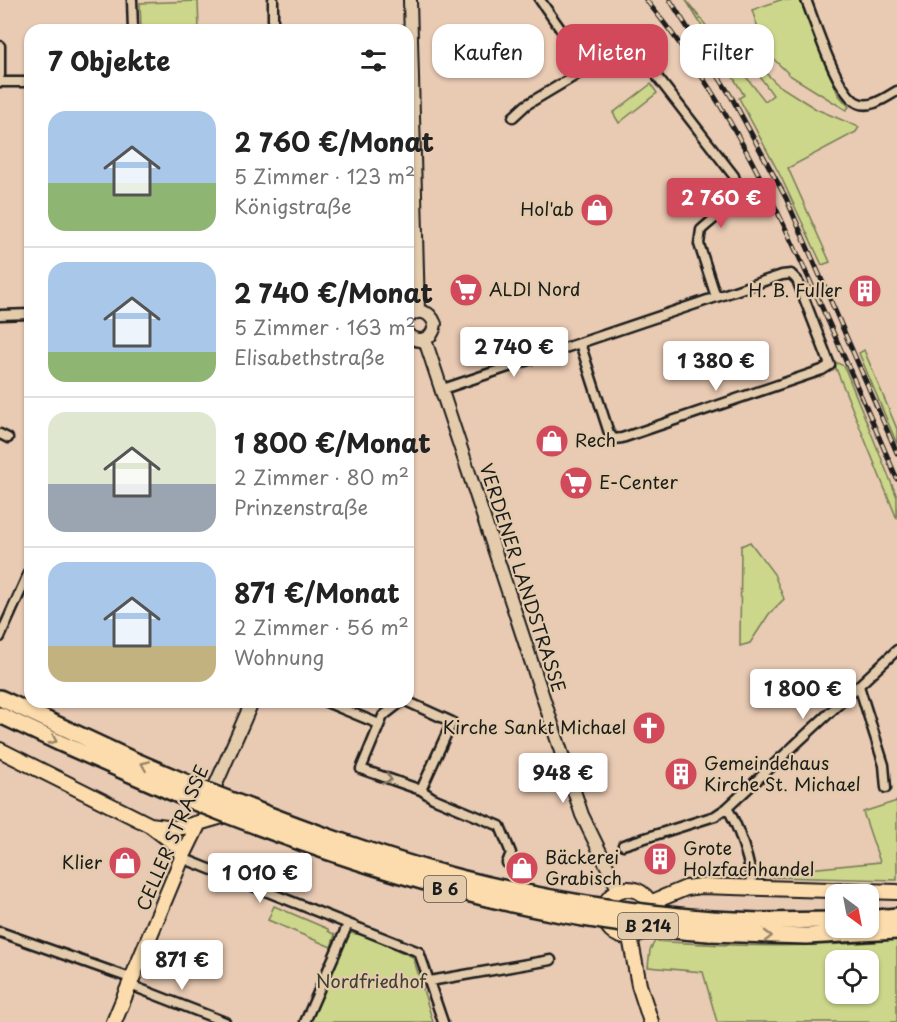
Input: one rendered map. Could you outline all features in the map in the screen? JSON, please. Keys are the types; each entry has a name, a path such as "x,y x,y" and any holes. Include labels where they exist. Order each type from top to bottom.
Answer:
{"highway":[{"name":"B 6","path":"0,698 131,759 195,794"},
{"name":"B 6","path":"0,715 195,794 460,878 565,901 710,926 807,936 897,931"},
{"path":"879,918 897,916"},
{"name":"B 6","path":"710,926 759,921 825,920"}],"main road":[{"path":"410,0 410,24"},
{"path":"414,314 430,316 435,324 431,335 425,340 414,340"},
{"name":"VERDENER LANDSTRASSE","path":"425,340 582,815 619,891"},
{"name":"CELLER STRASSE","path":"114,1022 182,858 249,708"},
{"path":"0,750 150,825 179,847 182,858"},
{"name":"B 214","path":"199,823 225,814 260,820 453,884 497,895 604,915"},
{"path":"150,825 175,828 199,823"},
{"name":"B 214","path":"650,903 686,888 701,886 897,892"},
{"name":"B 214","path":"633,889 646,897 650,903 652,918 649,925 644,931 630,937 615,932 609,927 604,915 609,899 619,891 633,889"},
{"path":"630,937 639,985 651,1022"}],"street":[{"path":"132,0 133,24"},
{"path":"273,0 273,24"},
{"path":"513,117 526,105 588,68 540,0"},
{"path":"806,0 840,83 849,96 858,103 867,104 876,103 897,91"},
{"path":"0,46 0,75"},
{"path":"658,78 734,176 738,185 732,201 701,230 699,236 699,244 716,297"},
{"path":"0,82 24,82"},
{"path":"440,390 782,275 791,274 796,280 830,365 822,370 632,435 614,439 609,433 580,343"},
{"path":"0,315 24,314"},
{"path":"0,637 24,583"},
{"path":"623,845 715,816 728,808 897,650"},
{"path":"859,686 884,765 886,788"},
{"path":"414,705 452,722 422,790"},
{"path":"340,708 379,724"},
{"path":"393,708 383,716 361,769 422,790 433,798 500,826 511,853 507,863"},
{"path":"728,808 734,817 751,873 752,887"},
{"path":"182,858 419,952 443,1022"},
{"path":"305,1022 348,924"},
{"path":"0,932 132,982 225,1022"},
{"path":"430,981 551,960"}],"green space":[{"path":"686,0 705,24 701,24"},
{"path":"780,0 800,0 838,94 849,107 846,110 791,76 774,59 774,24 757,24 752,10"},
{"path":"198,1 199,24 141,24 140,3"},
{"path":"734,78 747,78 765,101 773,95 761,78 771,78 816,109 859,127 856,132 788,168 830,262 822,265 781,177 739,98 744,95"},
{"path":"651,84 657,93 619,123 613,113"},
{"path":"864,350 897,429 897,444 859,353"},
{"path":"833,361 844,366 897,497 897,519"},
{"path":"750,542 774,574 784,599 769,614 750,643 740,646 741,546"},
{"path":"897,801 897,880 772,877 777,866 808,869 880,862 863,812"},
{"path":"274,906 328,929 335,935 331,947 268,920"},
{"name":"Nordfriedhof","path":"350,933 363,935 413,957 433,1022 308,1022"},
{"path":"897,940 897,1022 717,1022 703,972 648,967 650,950 655,941 776,946"}],"railway":[{"path":"646,0 699,73 746,150 786,230 897,479"},
{"path":"670,0 732,98 786,198 897,453"}],"place":[{"name":"Hol'ab","path":"597,210"},
{"name":"ALDI Nord","path":"466,290"},
{"name":"H. B. Fuller","path":"865,291"},
{"name":"Rech","path":"552,441"},
{"name":"E-Center","path":"576,483"},
{"name":"Kirche Sankt Michael","path":"649,728"},
{"name":"Gemeindehaus Kirche St. Michael","path":"681,774"},
{"name":"Grote Holzfachhandel","path":"660,859"},
{"name":"Klier","path":"125,863"},
{"name":"Bäckerei Grabisch","path":"522,868"}]}
